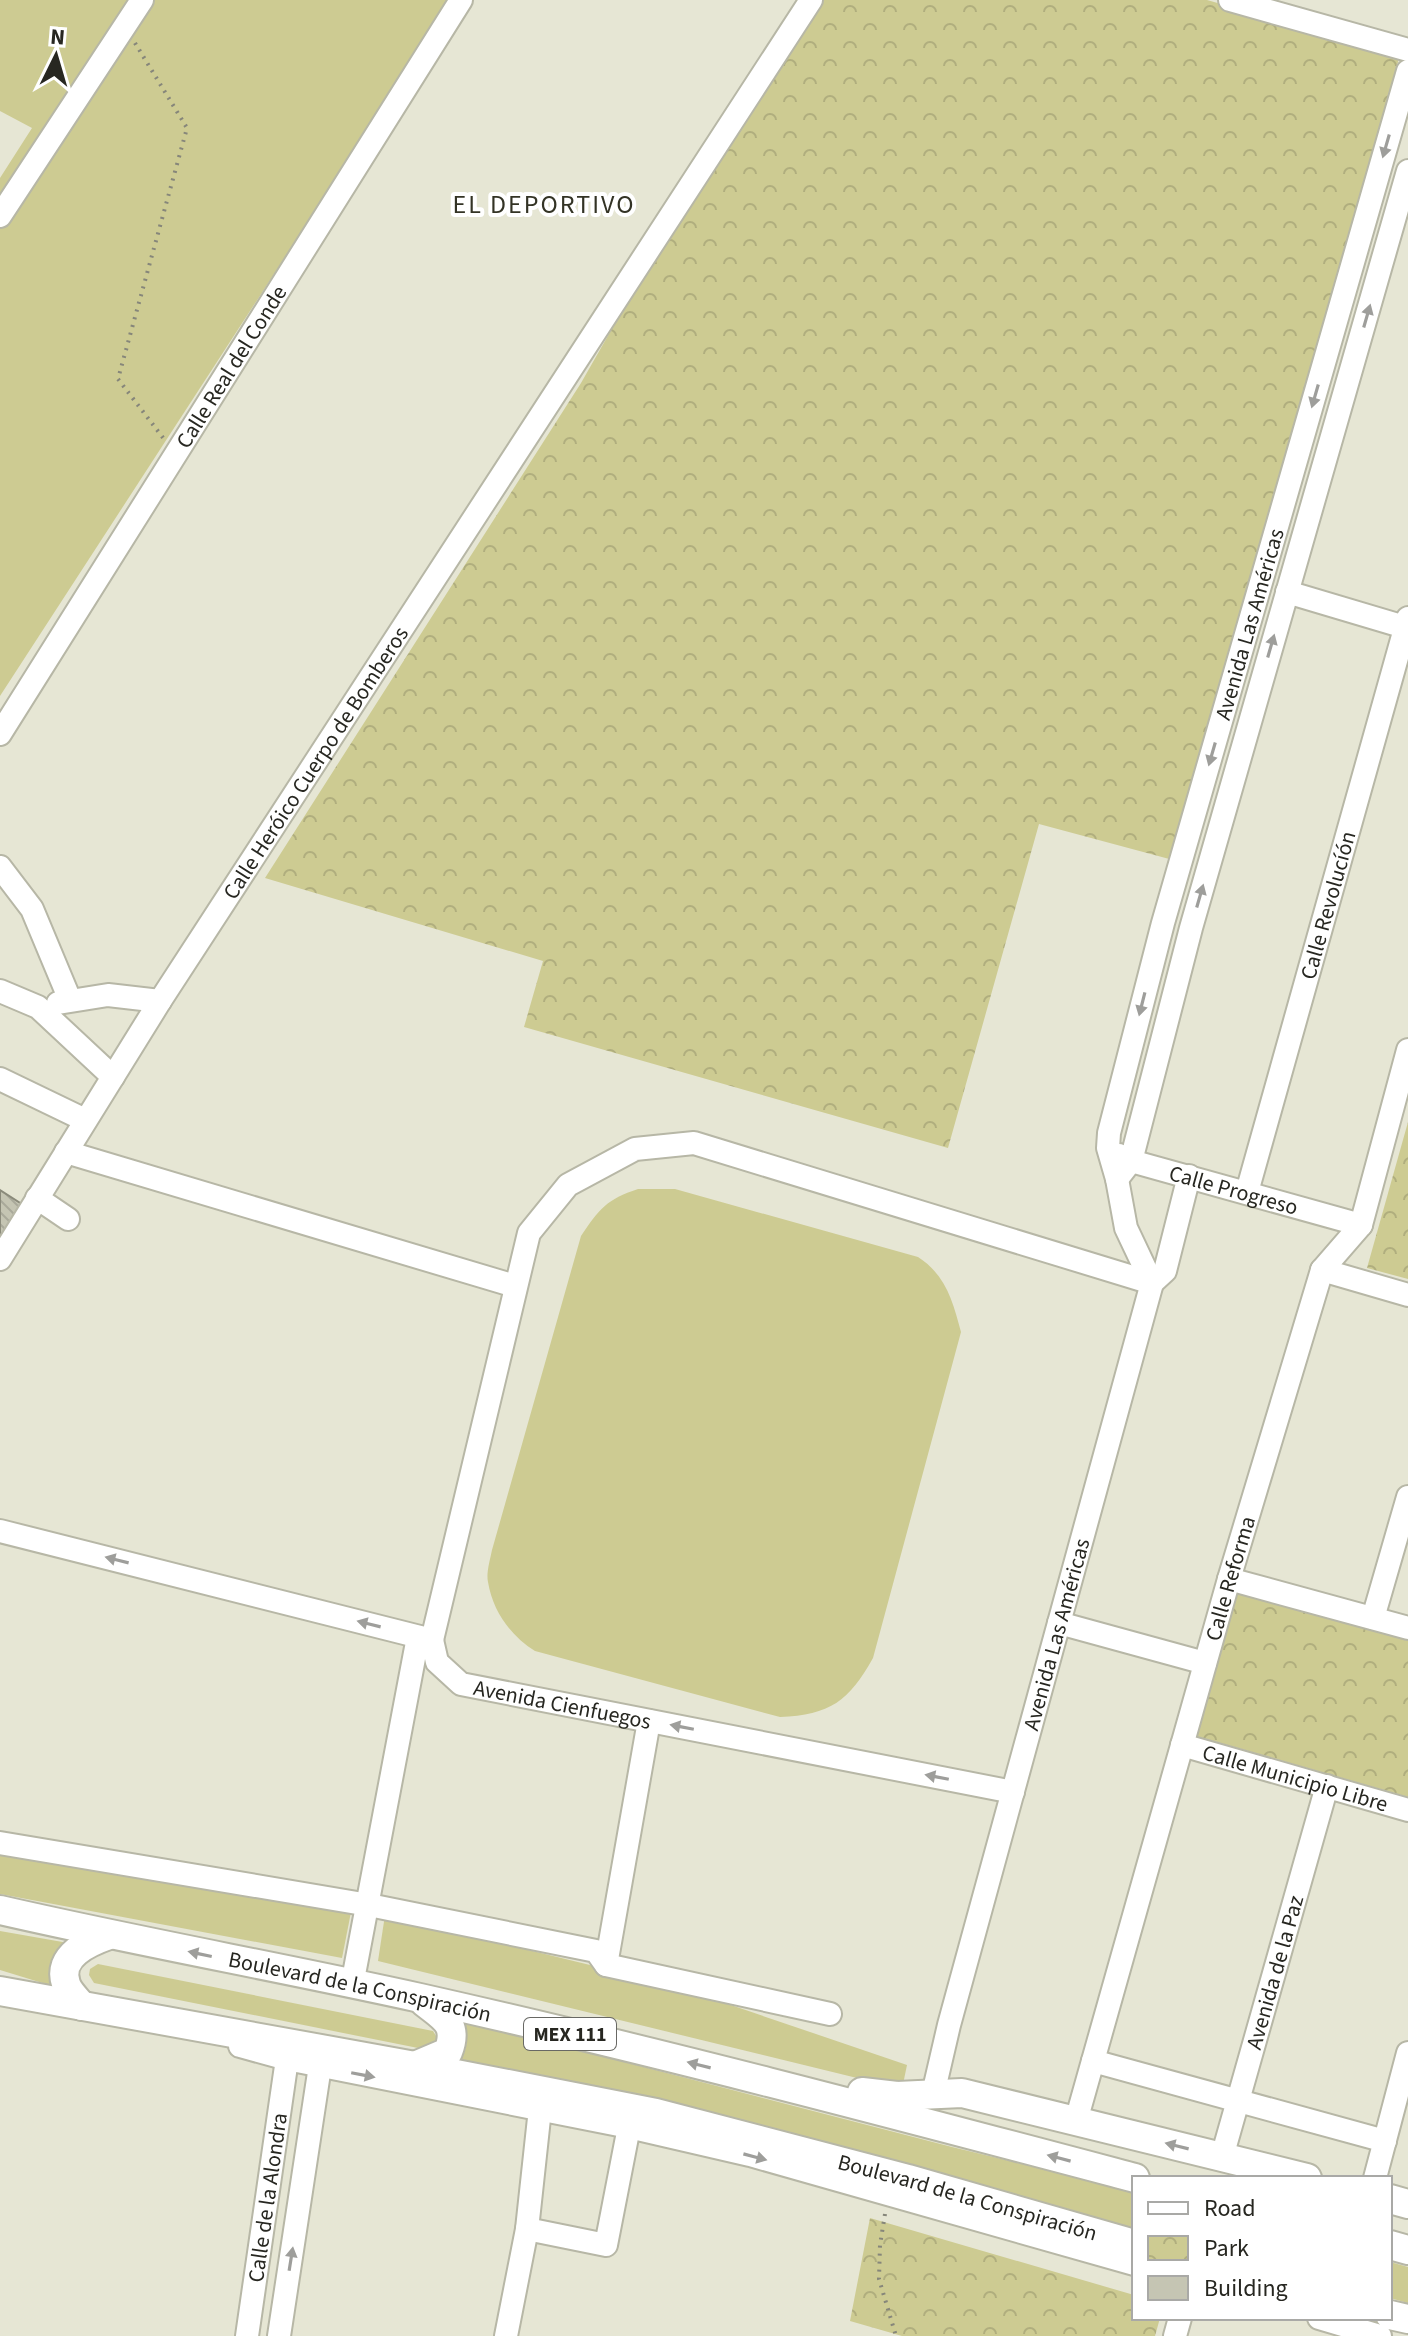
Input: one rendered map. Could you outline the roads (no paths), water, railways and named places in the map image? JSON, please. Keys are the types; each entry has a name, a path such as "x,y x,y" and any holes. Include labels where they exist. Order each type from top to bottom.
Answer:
{"main road":[{"name":"Boulevard de la Conspiración","path":"0,1910 418,1997 747,2077 1132,2177"},
{"path":"82,2006 66,1985 66,1970 72,1955 84,1944 109,1935"},
{"name":"Boulevard de la Conspiración","path":"0,1991 656,2113 908,2179 1132,2243"},
{"path":"415,2066 448,2052 453,2039 451,2026 418,1997"},
{"path":"747,2077 897,2096 962,2093 1299,2176"}],"street":[{"path":"0,216 142,0"},
{"name":"Calle Real del Conde","path":"0,734 461,0"},
{"name":"Calle Heróico Cuerpo de Bomberos","path":"0,1259 160,1001 811,0"},
{"path":"1230,0 1408,50"},
{"name":"Avenida Las Américas","path":"1124,1170 1108,1148 1109,1133 1163,923 1408,71"},
{"name":"Avenida Las Américas","path":"933,2094 1152,1283 1126,1228 1124,1170 1408,171"},
{"path":"1330,342 1357,350"},
{"path":"1273,542 1299,550"},
{"path":"1287,592 1407,624"},
{"name":"Calle Revolucíón","path":"1247,1192 1407,624"},
{"path":"0,867 32,909 70,1000"},
{"path":"1163,923 1191,928"},
{"path":"0,991 38,1007 113,1077"},
{"path":"38,1007 108,995 160,1001"},
{"name":"Calle Reforma","path":"1076,2121 1229,1579 1322,1270 1361,1225 1402,1091 1408,1050"},
{"path":"0,1079 85,1120"},
{"path":"352,1985 425,1638 529,1233 568,1185 635,1149 694,1143 1152,1283 1165,1271 1189,1176"},
{"path":"66,1152 515,1286"},
{"name":"Calle Progreso","path":"1124,1170 1189,1176 1361,1225"},
{"path":"37,1198 68,1219"},
{"path":"1322,1270 1408,1295"},
{"path":"1373,1618 1408,1497"},
{"path":"0,1531 425,1638"},
{"path":"1229,1579 1408,1628"},
{"path":"1059,1623 1205,1663"},
{"name":"Avenida Cienfuegos","path":"425,1638 437,1662 461,1684 1013,1792"},
{"path":"606,1965 649,1721"},
{"name":"Calle Municipio Libre","path":"1182,1745 1408,1810"},
{"name":"Avenida de la Paz","path":"1222,2157 1327,1786"},
{"path":"0,1843 369,1905 596,1951 606,1965 830,2014"},
{"path":"135,2016 287,2059 629,2127 750,2155 1132,2263"},
{"path":"1376,2176 1408,2053"},
{"name":"Calle de la Alondra","path":"247,2336 287,2059"},
{"path":"1093,2061 1385,2141"},
{"name":"Calle de la Alondra","path":"279,2336 320,2066"},
{"path":"506,2336 527,2229 540,2109"},
{"path":"527,2229 606,2245 629,2127"},
{"path":"251,2303 283,2308"},
{"path":"1326,2320 1380,2336"}],"district":[{"name":"EL DEPORTIVO","path":"544,204"}]}
